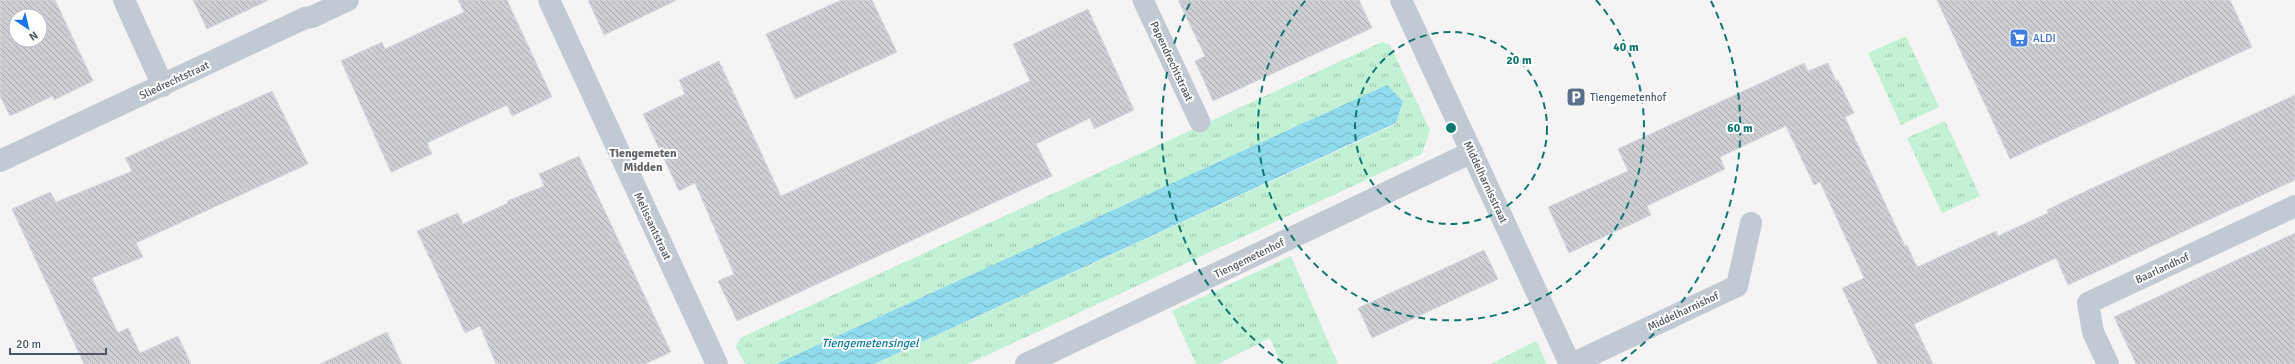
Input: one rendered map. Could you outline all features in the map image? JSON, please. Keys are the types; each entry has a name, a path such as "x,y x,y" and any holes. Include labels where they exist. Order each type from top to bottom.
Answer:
{"street":[{"path":"124,0 163,86"},
{"name":"Sliedrechtstraat","path":"0,161 306,18 312,17 348,0"},
{"name":"Melissantstraat","path":"549,0 717,364"},
{"name":"Papendrechtstraat","path":"1143,0 1200,122"},
{"name":"Middelharnisstraat","path":"1401,0 1571,364"},
{"name":"Tiengemetenhof","path":"1026,364 1472,152"},
{"name":"Baarlandhof","path":"2108,364 2093,332 2088,303 2295,206"},
{"name":"Middelharnishof","path":"1571,364 1737,286 1751,223"}],"green space":[{"path":"1906,36 1939,107 1901,125 1868,53"},
{"path":"1382,42 1390,45 1430,130 1422,154 968,364 874,364 1396,124 1403,100 1387,86 776,364 745,364 736,347 740,338"},
{"path":"1945,121 1980,196 1942,213 1907,138"},
{"path":"1291,256 1338,364 1281,364 1270,338 1218,364 1196,364 1172,311"},
{"path":"1536,341 1547,364 1491,364"}],"water":[{"name":"Tiengemetensingel","path":"1387,85 1403,101 1396,123 874,364 776,364"}],"building":[{"path":"0,0 55,0 93,81 54,100 53,96 10,116 0,96"},
{"path":"193,0 269,0 207,29"},
{"path":"458,0 507,0 552,97 512,116 507,105 427,143 432,154 391,172 341,61 382,42 385,49 464,12"},
{"path":"588,0 677,0 604,35"},
{"path":"841,0 872,0 897,52 795,99 766,34"},
{"path":"1178,0 1359,0 1372,28 1213,101 1195,61 1205,56"},
{"path":"1937,0 2230,0 2252,47 2010,159"},
{"path":"1088,9 1134,110 1094,129 1090,118 1036,144 1052,176 737,321 718,281 734,274 695,183 679,191 643,114 685,94 679,80 719,61 781,196 1030,81 1013,44"},
{"path":"1804,63 1808,71 1828,63 1836,81 1838,80 1854,113 1845,117 1905,246 1907,245 1917,267 1996,231 1998,236 2048,213 2047,210 2071,198 2295,95 2295,180 2068,285 2056,258 1914,324 1933,364 1878,364 1842,288 1864,278 1820,182 1814,185 1786,126 1720,157 1725,169 1647,206 1651,215 1569,253 1548,207 1628,171 1618,149"},
{"path":"272,91 308,164 136,243 143,257 92,278 118,333 128,328 140,353 178,336 191,364 84,364 12,209 50,192 56,202 132,171 125,158"},
{"path":"579,156 671,352 645,364 496,364 480,326 465,333 417,231 458,213 463,224 508,203 507,201 544,186 539,174"},
{"path":"2295,233 2295,364 2136,364 2114,317"},
{"path":"1484,250 1498,279 1372,338 1358,308"},
{"path":"387,332 402,364 320,364"}],"place":[{"name":"ALDI","path":"2019,38"},
{"name":"Tiengemetenhof","path":"1576,97"}],"district":[{"name":"Tiengemeten Midden","path":"643,160"}]}
